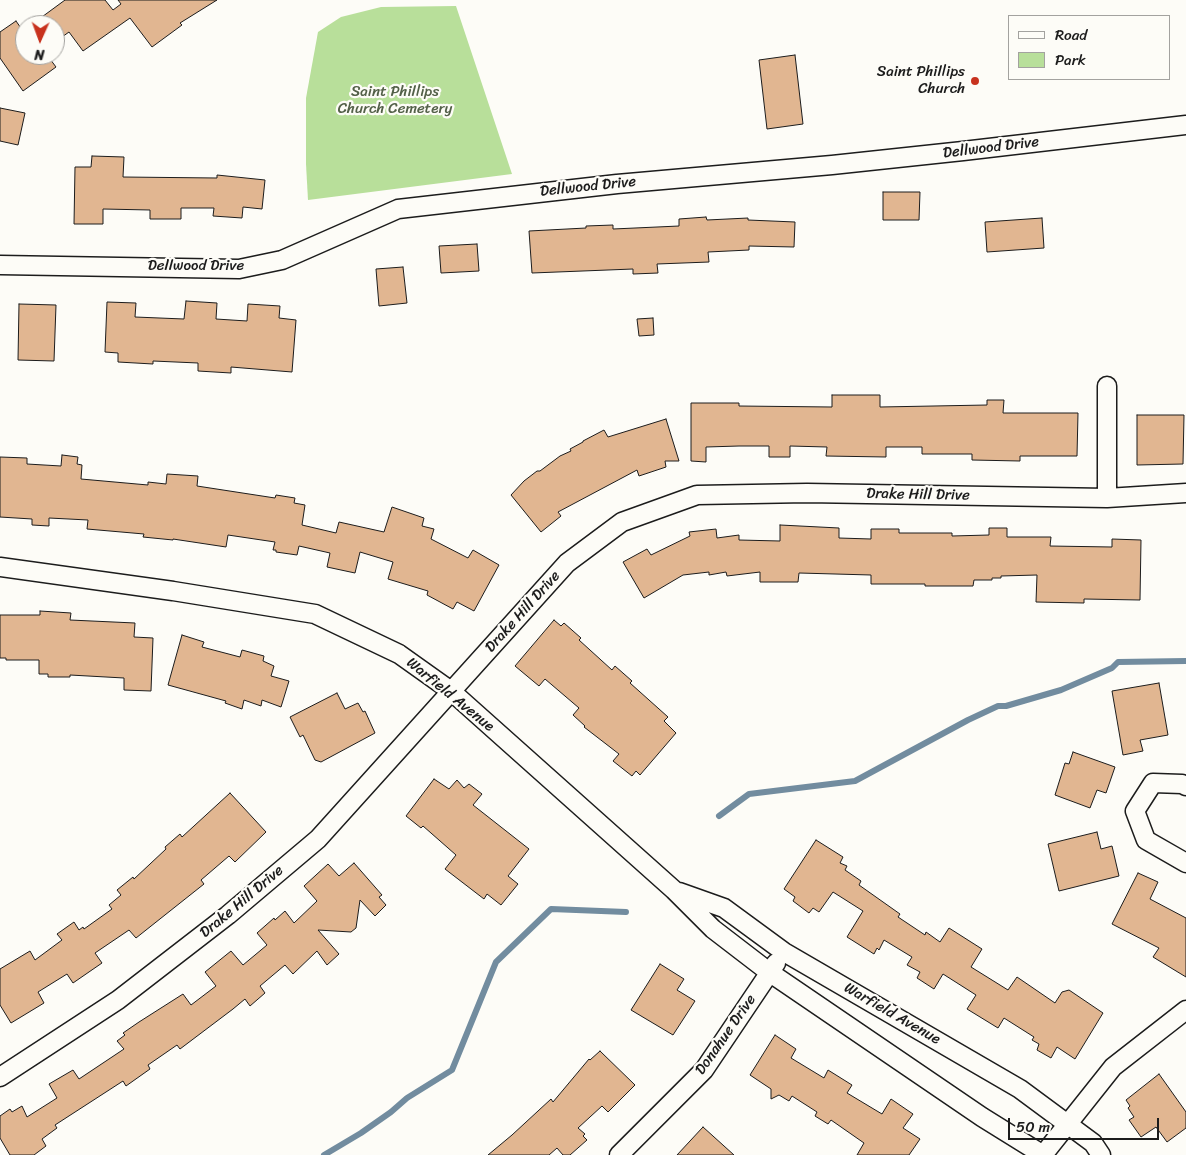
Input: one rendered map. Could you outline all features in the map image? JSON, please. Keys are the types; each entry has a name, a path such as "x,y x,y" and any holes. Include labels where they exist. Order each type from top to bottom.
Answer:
{"street":[{"name":"Dellwood Drive","path":"0,265 239,269 282,260 398,209 617,184 832,165 1186,125"},
{"path":"1107,386 1107,498"},
{"name":"Drake Hill Drive","path":"0,1076 118,1000 236,909 318,839 567,562 622,522 697,495 807,493 1107,498 1186,492"},
{"name":"Warfield Avenue","path":"0,567 173,591 315,614 399,654 451,691 674,890 713,929 770,972 982,1117 1043,1155"},
{"path":"1186,786 1182,784 1153,784 1135,811 1146,840 1186,863"},
{"name":"Warfield Avenue","path":"674,890 724,908 784,952 1020,1089 1093,1143 1101,1155"},
{"name":"Donahue Drive","path":"619,1155 704,1070 784,952"},
{"path":"1043,1155 1113,1067 1186,1010"}],"green space":[{"name":"Saint Phillips Church Cemetery","path":"456,6 512,174 308,200 306,98 318,32 341,17 381,7"}],"building":[{"path":"65,0 105,0 113,10 121,4 118,0 217,0 180,23 182,25 152,47 130,18 83,51 69,32 65,35 65,15 45,15"},
{"path":"15,22 15,65 54,65 56,67 23,91 0,58 0,32"},
{"path":"795,55 803,124 767,129 759,60"},
{"path":"0,108 25,113 18,145 0,141"},
{"path":"92,156 124,157 123,177 217,178 217,175 265,180 262,209 243,207 242,218 213,216 214,208 181,208 181,219 150,219 150,210 103,209 103,224 74,224 75,167 91,167"},
{"path":"883,192 920,192 919,220 883,220"},
{"path":"706,217 707,220 748,218 748,220 795,222 794,247 749,246 749,250 708,252 709,262 657,264 658,273 633,274 633,269 532,273 529,231 613,225 613,229 679,226 679,219"},
{"path":"1042,218 1044,248 987,252 985,222"},
{"path":"477,244 479,271 441,273 439,246"},
{"path":"403,267 407,303 379,306 376,269"},
{"path":"186,301 217,303 216,319 247,321 248,304 280,306 279,318 296,320 292,372 231,367 231,373 198,371 198,363 153,361 153,364 118,362 118,353 105,352 107,302 136,303 135,317 184,319"},
{"path":"19,304 56,305 54,361 18,360"},
{"path":"653,318 654,335 639,336 637,319"},
{"path":"832,395 880,395 880,407 987,405 987,400 1004,400 1003,413 1078,413 1077,456 1020,456 1020,461 972,460 972,454 922,454 922,447 886,447 886,457 826,456 827,447 790,446 790,457 769,457 769,446 739,446 706,447 706,462 691,461 691,403 739,403 739,406 832,407"},
{"path":"1137,415 1184,415 1183,464 1137,465"},
{"path":"666,419 679,461 665,461 666,467 639,476 637,470 558,512 561,516 541,532 511,495 537,471 540,471 560,456 571,451 570,449 583,441 604,430 608,437"},
{"path":"62,455 78,457 77,464 82,465 81,479 148,485 148,482 166,484 167,474 198,476 197,486 275,498 276,495 295,498 294,503 305,505 302,525 336,533 339,522 384,532 392,507 424,518 422,526 434,529 431,539 468,558 473,550 499,565 474,611 457,602 453,609 427,595 428,591 388,579 393,562 360,552 355,573 327,567 330,553 299,546 297,555 276,552 276,550 273,550 275,542 228,535 226,547 173,539 143,537 144,534 87,529 88,520 49,518 49,526 32,525 32,519 0,517 0,457 27,458 27,464 61,466"},
{"path":"780,525 839,528 839,538 871,539 871,529 899,529 899,533 952,533 952,536 989,535 989,528 1007,528 1007,537 1051,537 1050,546 1112,547 1112,539 1141,540 1140,600 1084,599 1084,603 1036,602 1037,575 1001,576 1001,578 992,578 992,580 974,580 973,586 925,586 925,584 871,584 871,575 799,573 798,582 760,582 760,572 727,576 726,572 709,575 709,572 683,575 644,598 623,562 647,549 651,555 690,536 689,532 716,529 717,538 739,535 739,540 780,541"},
{"path":"40,611 71,613 70,620 135,623 134,637 153,638 151,691 124,690 124,678 70,675 70,677 48,677 48,674 39,674 39,660 6,660 6,658 0,658 0,615 40,615"},
{"path":"554,620 561,626 564,623 581,638 579,640 612,670 615,666 632,681 630,683 668,717 664,721 676,733 640,775 636,771 632,776 613,761 619,754 584,727 573,715 579,708 545,679 539,686 515,666"},
{"path":"182,635 204,642 202,647 240,657 242,650 264,656 263,661 274,666 271,676 289,681 281,707 262,700 261,706 244,700 242,709 225,703 226,701 168,685"},
{"path":"1159,683 1168,735 1140,740 1143,751 1123,755 1112,691"},
{"path":"337,693 345,709 358,703 363,712 365,711 375,733 321,762 315,760 303,735 300,737 290,717"},
{"path":"1073,752 1115,767 1106,793 1097,790 1090,808 1055,795 1065,763 1069,764"},
{"path":"434,779 449,789 457,780 464,788 469,784 482,794 473,805 529,849 508,876 518,884 501,905 487,894 484,899 445,869 456,855 423,826 421,828 406,816"},
{"path":"230,793 266,832 235,862 229,856 201,880 204,884 136,938 129,930 95,953 102,963 73,983 67,974 38,992 44,1003 11,1023 0,1005 0,969 30,951 35,960 62,940 57,934 74,922 79,930 83,927 84,929 112,909 109,905 121,895 117,890 133,877 134,879 166,849 165,847 180,834 182,837"},
{"path":"1097,832 1101,849 1112,846 1119,876 1059,891 1048,844"},
{"path":"816,840 843,857 840,863 847,866 845,870 861,881 859,885 900,914 898,917 925,935 926,932 940,942 949,928 982,949 971,967 1008,990 1017,977 1055,1003 1062,992 1069,990 1103,1013 1075,1059 1057,1047 1051,1058 1037,1050 1039,1044 1032,1040 1034,1037 1004,1018 998,1028 967,1009 976,995 943,974 934,989 917,978 920,972 907,965 912,957 884,940 879,950 877,948 874,954 847,937 863,911 833,892 819,912 813,908 809,913 793,901 795,897 784,889"},
{"path":"354,863 382,895 379,897 386,905 375,916 360,900 356,928 351,932 318,930 339,954 327,965 317,951 293,974 285,965 260,986 265,993 250,1006 245,999 180,1049 177,1045 148,1065 150,1069 126,1086 123,1081 55,1125 57,1128 42,1139 46,1146 34,1155 10,1155 0,1138 0,1116 10,1109 12,1112 22,1106 27,1117 57,1098 49,1084 73,1070 79,1079 124,1049 117,1041 125,1035 123,1033 139,1022 183,994 191,1005 216,986 205,972 231,951 243,965 267,945 257,933 274,918 275,920 285,911 294,923 317,901 304,886 328,864 339,876"},
{"path":"1138,873 1158,882 1150,899 1186,918 1186,977 1153,957 1159,948 1112,924"},
{"path":"660,964 684,979 677,990 695,1001 673,1035 631,1010"},
{"path":"775,1035 796,1049 791,1058 824,1078 828,1070 852,1085 847,1093 882,1114 891,1099 913,1114 903,1128 920,1139 909,1155 857,1155 864,1143 831,1120 828,1124 815,1116 817,1112 792,1096 789,1101 779,1095 771,1099 771,1089 750,1075"},
{"path":"600,1051 635,1085 608,1112 602,1106 578,1128 585,1134 583,1136 587,1140 570,1155 563,1155 557,1148 549,1155 488,1155 551,1099 553,1102 589,1059"},
{"path":"1159,1074 1186,1112 1186,1128 1167,1142 1156,1127 1141,1137 1129,1120 1134,1117 1128,1108 1130,1106 1126,1100"},
{"path":"703,1127 734,1155 677,1155"}],"waterway":[{"path":"719,816 749,794 855,781 968,720 998,706 1006,706 1061,690 1112,668 1118,662 1186,661"},
{"path":"324,1155 361,1133 407,1098 452,1070 496,962 551,909 626,912"}],"place":[{"name":"Saint Phillips Church","path":"975,81"}]}
